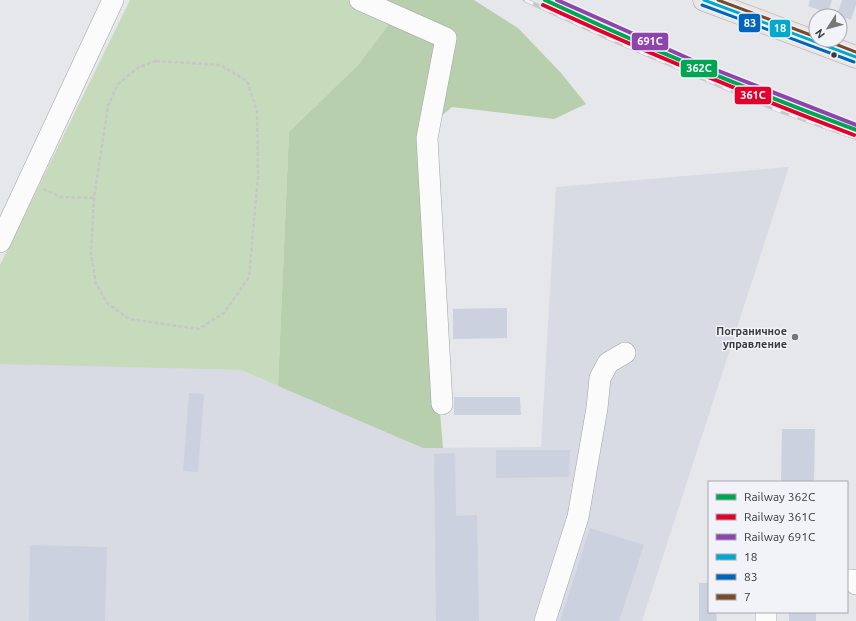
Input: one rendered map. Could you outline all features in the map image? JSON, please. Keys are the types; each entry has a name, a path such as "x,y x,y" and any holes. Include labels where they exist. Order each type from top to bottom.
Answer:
{"main road":[{"path":"704,0 856,57"}],"lane":[{"path":"0,242 113,0"},
{"path":"360,0 446,38 426,138 442,404"},
{"path":"544,621 578,517 600,378 608,363 625,354"}],"path":[{"path":"156,60 220,66 247,81 257,111 258,176 249,277 224,313 199,329 129,319 107,303 96,284 90,253 94,198 108,106 118,84 138,67 156,60"},
{"path":"28,182 61,197 94,198"}],"shaded area":[{"path":"789,167 642,621 0,621 0,363 241,370 423,448 541,447 556,187"}],"green space":[{"path":"130,0 360,0 395,16 358,65 289,132 278,386 241,370 0,364 0,265"},
{"path":"364,0 474,0 518,28 561,73 586,104 554,119 452,107 416,137 443,448 423,448 278,386 289,132 358,65 395,16"}],"building":[{"path":"810,0 832,0 830,8 814,8 808,6"},
{"path":"842,0 856,0 856,5 851,20 848,19 848,8 839,8"},
{"path":"507,308 507,338 453,339 453,309"},
{"path":"189,393 204,394 198,472 183,471"},
{"path":"454,397 520,397 521,415 454,415"},
{"path":"782,429 815,429 814,481 781,481"},
{"path":"496,450 570,450 569,477 496,478"},
{"path":"455,453 456,516 477,515 479,621 436,621 434,454"},
{"path":"590,528 644,545 619,621 560,621"},
{"path":"30,545 107,547 105,621 29,621"},
{"path":"699,583 708,583 708,613 716,613 717,621 699,621"},
{"path":"789,613 816,613 816,621 789,621"}],"railway":[{"path":"525,0 615,41 780,111 856,138"}],"rail line":[{"name":"362С","path":"545,0 699,68 856,130"},
{"name":"691С","path":"557,0 701,64 856,125"},
{"name":"361С","path":"543,5 697,73 854,135"}],"transit line":[{"name":"18","path":"704,0 856,57"},
{"name":"7","path":"718,0 808,34"},
{"name":"83","path":"702,5 854,62"},
{"name":"7","path":"846,48 856,52"}],"place":[{"name":"Пограничное управление","path":"795,337"}]}
